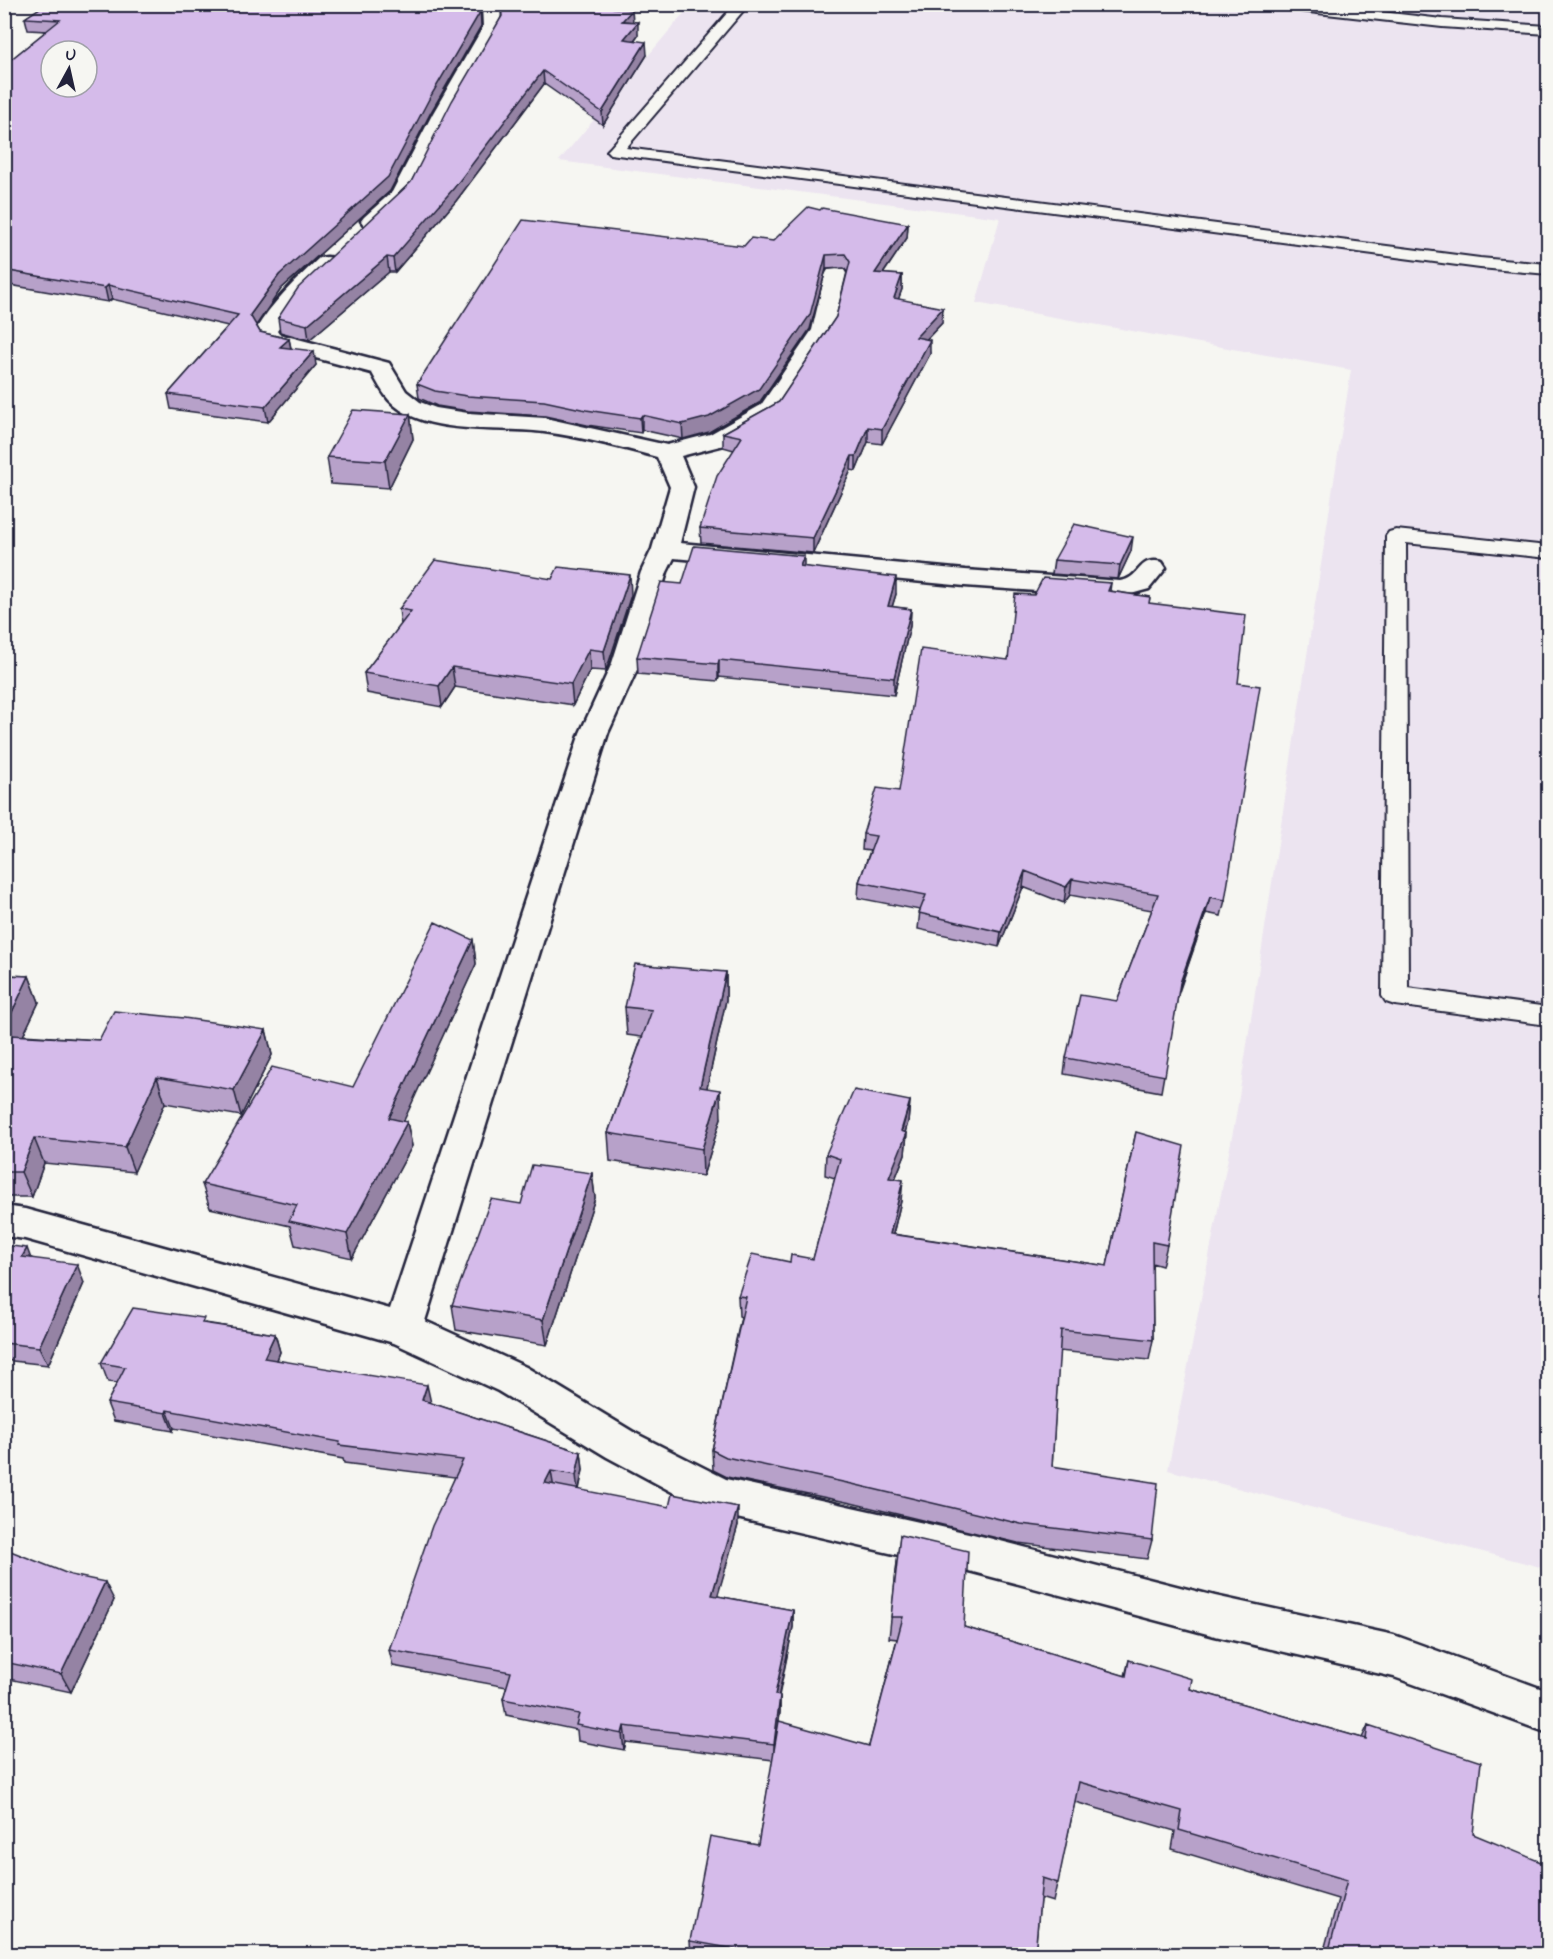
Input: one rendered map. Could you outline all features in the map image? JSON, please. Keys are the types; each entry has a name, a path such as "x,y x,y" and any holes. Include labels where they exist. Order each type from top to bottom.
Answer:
{"street":[{"path":"491,4 492,27 442,112 401,195 303,285 276,314 267,331 271,339 381,368 398,396 418,408 454,420 543,424 667,452 719,439 769,410 823,330 836,275"},
{"path":"403,1329 594,733 626,663 654,572 665,549 682,487 667,452"},
{"path":"665,549 965,578 1119,589 1135,588 1143,584 1153,568"},
{"path":"4,1221 25,1224 403,1329 512,1379 621,1445 719,1496 973,1553 1215,1616 1394,1656 1548,1712"}],"lane":[{"path":"743,4 615,151 1468,262 1548,269"},
{"path":"1273,4 1442,23 1548,30"},
{"path":"1548,552 1395,536 1395,996 1548,1016"}],"shaded area":[{"path":"691,5 1548,5 1548,1569 1168,1470 1236,1116 1351,370 976,303 1000,218 559,161"}],"building":[{"path":"46,4 479,4 479,14 429,99 388,177 279,275 250,315 260,332 289,339 280,347 314,351 265,407 168,394 238,315 108,285 105,288 4,270 4,65 60,20 25,18"},
{"path":"501,4 618,4 614,8 632,10 622,21 638,22 624,39 646,42 602,112 543,71 454,188 393,258 387,257 307,325 278,318 298,288 411,182 452,101 502,16"},
{"path":"808,207 908,224 875,273 902,275 894,298 943,308 916,337 930,340 882,429 868,427 856,456 852,456 813,538 700,528 717,476 742,437 723,433 779,402 836,317 850,262 845,254 826,255 810,315 759,389 709,417 682,424 642,415 640,418 544,401 467,396 435,391 417,384 523,220 744,246 751,238 773,241"},
{"path":"353,410 410,414 385,461 327,457"},
{"path":"1074,524 1133,537 1120,565 1054,560"},
{"path":"694,546 804,556 800,566 896,577 888,606 911,609 894,678 719,660 718,664 637,657 661,582 682,584"},
{"path":"435,560 552,579 558,567 630,575 604,651 589,649 571,684 452,667 439,686 364,673 411,611 399,609"},
{"path":"1043,578 1111,583 1108,591 1150,597 1149,603 1246,615 1238,683 1260,686 1225,900 1210,897 1180,983 1165,1076 1066,1058 1080,995 1117,1001 1158,894 1072,879 1066,887 1025,871 1001,932 919,913 926,895 859,882 876,836 863,834 877,788 899,791 921,649 1008,660 1015,594 1034,595"},
{"path":"435,922 473,940 389,1118 407,1122 347,1234 289,1221 297,1205 202,1184 272,1067 353,1087"},
{"path":"635,964 726,972 700,1087 720,1090 702,1149 608,1133 652,1010 625,1007"},
{"path":"4,975 29,976 4,1029"},
{"path":"114,1011 266,1030 234,1090 157,1077 125,1147 34,1138 21,1172 4,1172 4,1049 11,1035 99,1040"},
{"path":"854,1090 910,1101 901,1131 907,1133 889,1178 903,1180 890,1234 1107,1266 1136,1132 1184,1146 1167,1245 1152,1242 1153,1340 1061,1330 1052,1466 1158,1483 1152,1540 1021,1524 726,1457 712,1450 746,1297 738,1296 752,1254 790,1262 791,1255 813,1259 840,1159 826,1154"},
{"path":"532,1165 592,1173 543,1320 452,1305 491,1199 521,1204"},
{"path":"4,1245 27,1248 22,1257 77,1264 39,1347 4,1343"},
{"path":"133,1308 204,1318 202,1323 275,1334 264,1358 427,1385 422,1400 581,1452 576,1475 551,1471 545,1483 669,1507 672,1494 738,1507 712,1595 793,1610 775,1695 780,1696 774,1744 624,1726 622,1734 576,1725 579,1714 503,1699 511,1672 389,1650 432,1526 463,1460 339,1445 340,1442 167,1410 166,1413 107,1403 125,1367 101,1363"},
{"path":"900,1535 968,1551 964,1627 1126,1676 1129,1660 1192,1679 1190,1689 1366,1739 1368,1725 1481,1762 1473,1834 1548,1865 1548,1954 1328,1954 1347,1880 1179,1830 1182,1811 1079,1782 1058,1883 1042,1878 1035,1954 762,1954 690,1941 710,1836 758,1845 779,1721 869,1746 903,1617 891,1617"},
{"path":"8,1550 71,1575 105,1582 61,1674 4,1662 4,1555"}]}
